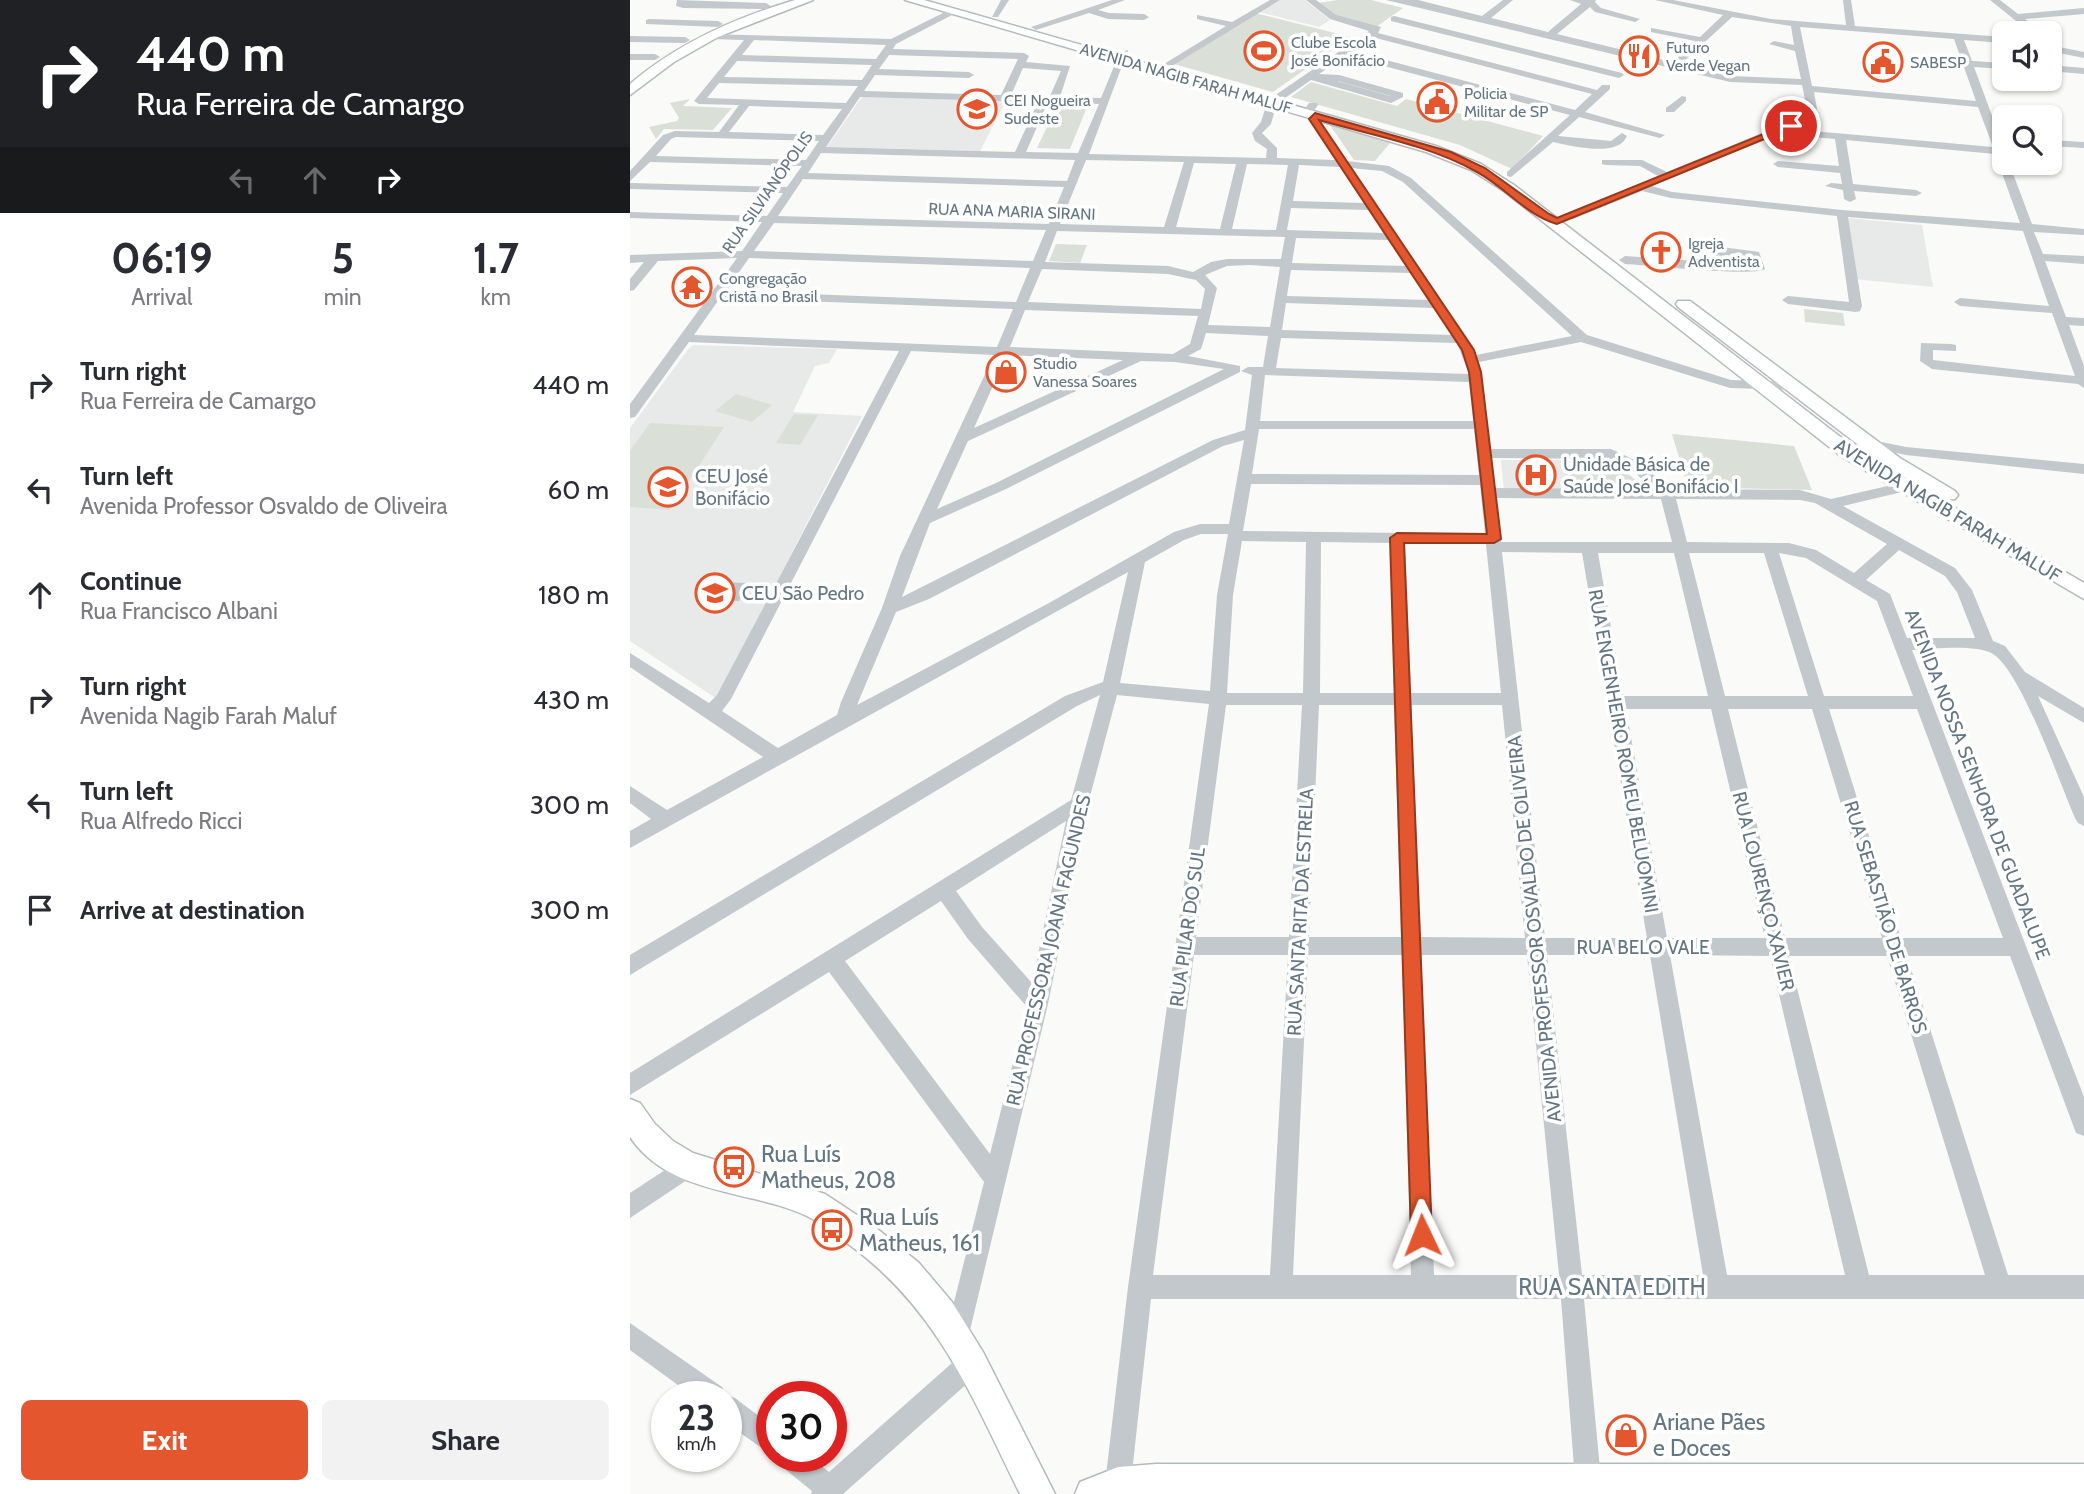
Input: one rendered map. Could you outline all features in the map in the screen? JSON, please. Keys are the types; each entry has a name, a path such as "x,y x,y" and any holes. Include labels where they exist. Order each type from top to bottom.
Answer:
{"main road":[{"path":"630,75 688,38 785,0"},
{"path":"630,91 667,60 710,36 761,14 807,0"},
{"name":"AVENIDA NAGIB FARAH MALUF","path":"911,0 1007,27 1124,56 1169,64 1447,155 1496,180 1762,386 1790,392 1849,453 2084,592"},
{"name":"AVENIDA NAGIB FARAH MALUF","path":"941,0 1273,99"},
{"path":"951,12 969,8"},
{"path":"1007,27 1036,27"},
{"path":"688,38 710,36"},
{"name":"AVENIDA NAGIB FARAH MALUF","path":"1314,112 1441,142 1482,158 1511,174 1625,260 1790,392 1867,443 1900,457 1925,481 2084,574"},
{"path":"1545,217 1557,221 1569,218"},
{"path":"630,1113 654,1145 666,1155 688,1166 755,1189 803,1200 828,1212 892,1260 922,1290 963,1351 1038,1494"},
{"path":"1111,1491 1156,1480 1338,1487 1575,1484 1783,1487 2078,1485"}],"street":[{"path":"682,0 679,4 766,6"},
{"path":"995,15 1005,0"},
{"path":"1065,18 1071,0"},
{"path":"1036,27 1121,0"},
{"path":"1169,64 1276,0"},
{"path":"1310,0 1318,9 1333,17 1467,60 1477,72 1576,115 1660,135"},
{"path":"1390,0 1418,3 1744,80 1981,104"},
{"path":"1484,19 1509,0"},
{"path":"1574,0 1590,2 1598,10 1635,19"},
{"path":"1659,0 1733,16 1795,25 1992,39"},
{"path":"1674,65 1733,16 1738,0"},
{"path":"1847,0 1851,29"},
{"path":"1994,0 2021,21"},
{"path":"1550,35 1590,2"},
{"path":"1271,162 1272,148 1259,139 1257,133 1259,127 1266,124 1273,99 1313,76 1343,52 1418,3"},
{"path":"1088,10 1108,16 1144,17"},
{"path":"2016,17 2084,10"},
{"name":"RUA SILVIANÓPOLIS","path":"630,414 746,254 893,42 951,12"},
{"path":"1200,17 1233,25"},
{"path":"1394,19 1619,75"},
{"path":"649,22 718,24"},
{"path":"1569,218 1780,131 1810,114 1812,109 1808,85 1795,25"},
{"path":"1477,72 1511,48 1528,29"},
{"path":"1654,30 1703,40"},
{"path":"710,36 893,42"},
{"path":"1958,37 1981,104 1992,125"},
{"path":"630,39 688,38"},
{"path":"751,38 698,100 849,106"},
{"path":"768,59 785,39"},
{"path":"1467,60 1488,42"},
{"path":"1774,44 1800,49"},
{"path":"2062,48 2083,52"},
{"path":"886,52 981,54 1067,69 1018,155"},
{"path":"1343,52 1599,93"},
{"path":"957,97 981,54"},
{"path":"845,719 849,702 890,608 908,556 1002,351 1124,56"},
{"path":"630,57 655,57"},
{"path":"1511,174 1639,57"},
{"path":"733,58 831,61 969,75"},
{"path":"1005,98 1019,60"},
{"path":"815,82 831,61"},
{"path":"1967,64 1992,65"},
{"path":"2062,69 2084,71"},
{"path":"1313,76 1339,78 1399,95 1391,100 1327,83 1313,76"},
{"path":"715,79 864,83"},
{"path":"772,104 789,81"},
{"path":"857,94 1105,101"},
{"path":"1670,110 1682,99"},
{"path":"722,135 746,103"},
{"path":"789,115 797,105"},
{"name":"AVENIDA PROFESSOR OSVALDO DE OLIVEIRA","path":"1314,112 1345,164 1461,339 1473,369 1495,543 1570,1287 1575,1484"},
{"path":"773,136 781,126"},
{"path":"1780,131 1992,150"},
{"path":"630,178 667,137 675,134 722,135 737,148 745,175"},
{"path":"647,159 737,148 773,136 827,138"},
{"path":"1551,138 1611,144 1619,143 1622,136"},
{"path":"1788,300 1856,307 1844,238 1848,188 1840,137"},
{"path":"2062,144 2084,145"},
{"path":"818,150 1294,162 1385,167 1407,180 1582,338 1730,384 1790,392"},
{"path":"1169,231 1190,159"},
{"path":"1225,233 1242,161"},
{"name":"RUA PILAR DO SUL","path":"1111,1491 1217,698 1225,595 1237,533 1243,479 1274,332 1285,265 1287,204 1294,162"},
{"path":"1606,162 1642,163 1667,177"},
{"path":"630,186 648,204 745,175 809,163"},
{"path":"1778,164 1845,170"},
{"path":"745,175 790,190"},
{"path":"1951,348 1926,346 1927,361 1932,365 2083,382 2078,354 2059,315 2007,175"},
{"path":"800,176 1071,184"},
{"path":"1831,186 1916,193"},
{"path":"1642,187 1671,195 1847,213 2084,232"},
{"name":"RUA ANA MARIA SIRANI","path":"648,204 770,219 1393,237"},
{"path":"1287,204 1373,207"},
{"path":"630,260 746,254 1168,270 1195,276 1211,288 1200,335 1192,350 1178,359"},
{"path":"2037,257 2084,261"},
{"path":"630,287 654,258"},
{"path":"1625,260 1718,267"},
{"path":"1195,276 1217,262 1415,270"},
{"path":"717,294 1207,313"},
{"path":"1279,299 1438,304"},
{"path":"1960,302 2059,315 2084,322"},
{"path":"1200,335 1274,332 1461,339"},
{"path":"1200,335 1231,367"},
{"path":"685,338 1178,359 1264,371 1473,369 1582,338"},
{"path":"712,712 723,699 907,347"},
{"path":"1105,355 1114,365 1108,373"},
{"path":"962,438 1138,357"},
{"path":"925,520 1001,486 1231,367"},
{"path":"1730,384 1762,386"},
{"path":"890,608 923,595 1218,443 1253,429 1482,425"},
{"path":"1485,453 1611,454 1629,462 1666,495"},
{"path":"1900,457 2084,469"},
{"path":"1243,479 1666,495 1800,495 1819,499 1940,565 1957,580 1986,645"},
{"path":"1830,504 1925,481"},
{"name":"RUA LOURENÇO XAVIER","path":"1666,495 1860,1287"},
{"name":"AVENIDA NOSSA SENHORA DE GUADALUPE","path":"630,840 845,719 1191,531 1589,547 1800,550 1884,598 2084,1125"},
{"name":"RUA SANTA RITA DA ESTRELA","path":"1281,1287 1311,699 1314,537"},
{"path":"1397,538 1423,1287"},
{"path":"1856,580 1899,542"},
{"name":"RUA ENGENHEIRO ROMEU BELUOMINI","path":"1589,547 1717,1286"},
{"name":"RUA SEBASTIÃO DE BARROS","path":"1770,548 2000,1287"},
{"name":"RUA PROFESSORA JOANA FAGUNDES","path":"963,1351 996,1180 1038,1004 1079,804 1110,688 1138,561"},
{"path":"1903,644 1986,645 2004,653 2019,676 2084,818"},
{"path":"630,659 779,758"},
{"path":"2019,676 2084,716"},
{"path":"630,966 1071,701 1097,690 1110,688 1217,698 1510,699"},
{"path":"1617,703 1925,702"},
{"path":"630,793 666,820"},
{"path":"630,1085 1079,804"},
{"path":"943,888 975,933 1038,1004"},
{"name":"RUA BELO VALE","path":"1184,946 2018,947"},
{"path":"831,958 996,1180"},
{"path":"630,1207 688,1166"},
{"name":"RUA SANTA EDITH","path":"1140,1287 2084,1287"},
{"path":"630,1335 693,1381"},
{"path":"806,1472 827,1491 963,1351"},
{"path":"742,1419 756,1430"}],"shaded area":[{"path":"1280,0 1305,0 1330,20 1319,27 1259,12"},
{"path":"1371,0 1403,8 1376,27 1334,16 1318,3"},
{"name":"Clube Escola José Bonifácio","path":"1255,13 1351,37 1273,92 1174,64"},
{"path":"1311,82 1397,106 1406,99 1543,136 1512,169 1460,145 1291,97"},
{"path":"861,98 1006,101 980,151 827,147"},
{"path":"690,99 683,106 732,108 713,130 664,129 656,139 649,127 677,121 679,118 670,103"},
{"path":"1057,106 1087,107 1070,149 1037,148"},
{"path":"1330,125 1390,143 1375,161 1354,160"},
{"path":"1848,218 1922,225 1933,287 1854,279"},
{"path":"1056,244 1087,245 1080,263 1049,261"},
{"path":"1804,309 1843,313 1845,326 1805,322"},
{"path":"694,345 837,349 829,363 815,366 793,412 862,416 718,696 714,697 630,641 630,428 689,348"},
{"path":"736,394 772,405 752,422 715,411"},
{"path":"794,414 818,415 800,445 776,443"},
{"path":"650,423 724,427 670,510 630,507 630,451"},
{"path":"1672,434 1794,446 1812,490 1688,487"},
{"name":"Unidade Básica de Saúde José Bonifácio I","path":"1501,460 1567,460 1572,491 1504,491"},
{"path":"1567,461 1613,461 1647,490 1573,490"},
{"path":"711,582 748,583 739,601 701,599"}],"building":[{"name":"Congregação Cristã no Brasil","path":"682,279 712,280 704,292 676,292 678,288 675,288"}],"place":[{"name":"Clube Escola José Bonifácio","path":"1264,51"},
{"name":"Futuro Verde Vegan","path":"1639,56"},
{"name":"SABESP","path":"1883,62"},
{"name":"Policia Militar de SP","path":"1437,102"},
{"name":"CEI Nogueira Sudeste","path":"977,109"},
{"name":"Igreja Adventista","path":"1661,252"},
{"name":"Congregação Cristã no Brasil","path":"692,287"},
{"name":"Studio Vanessa Soares","path":"1006,372"},
{"name":"Unidade Básica de Saúde José Bonifácio I","path":"1536,475"},
{"name":"CEU José Bonifácio","path":"668,487"},
{"name":"CEU São Pedro","path":"715,593"},
{"name":"Rua Luís Matheus, 208","path":"734,1167"},
{"name":"Rua Luís Matheus, 161","path":"832,1230"},
{"name":"Ariane Pães e Doces","path":"1626,1435"}],"route":[{"path":"1422,1235 1397,538 1494,539 1475,372 1468,350 1314,119 1315,116 1447,155 1482,170 1554,221 1569,218 1791,126"}]}
